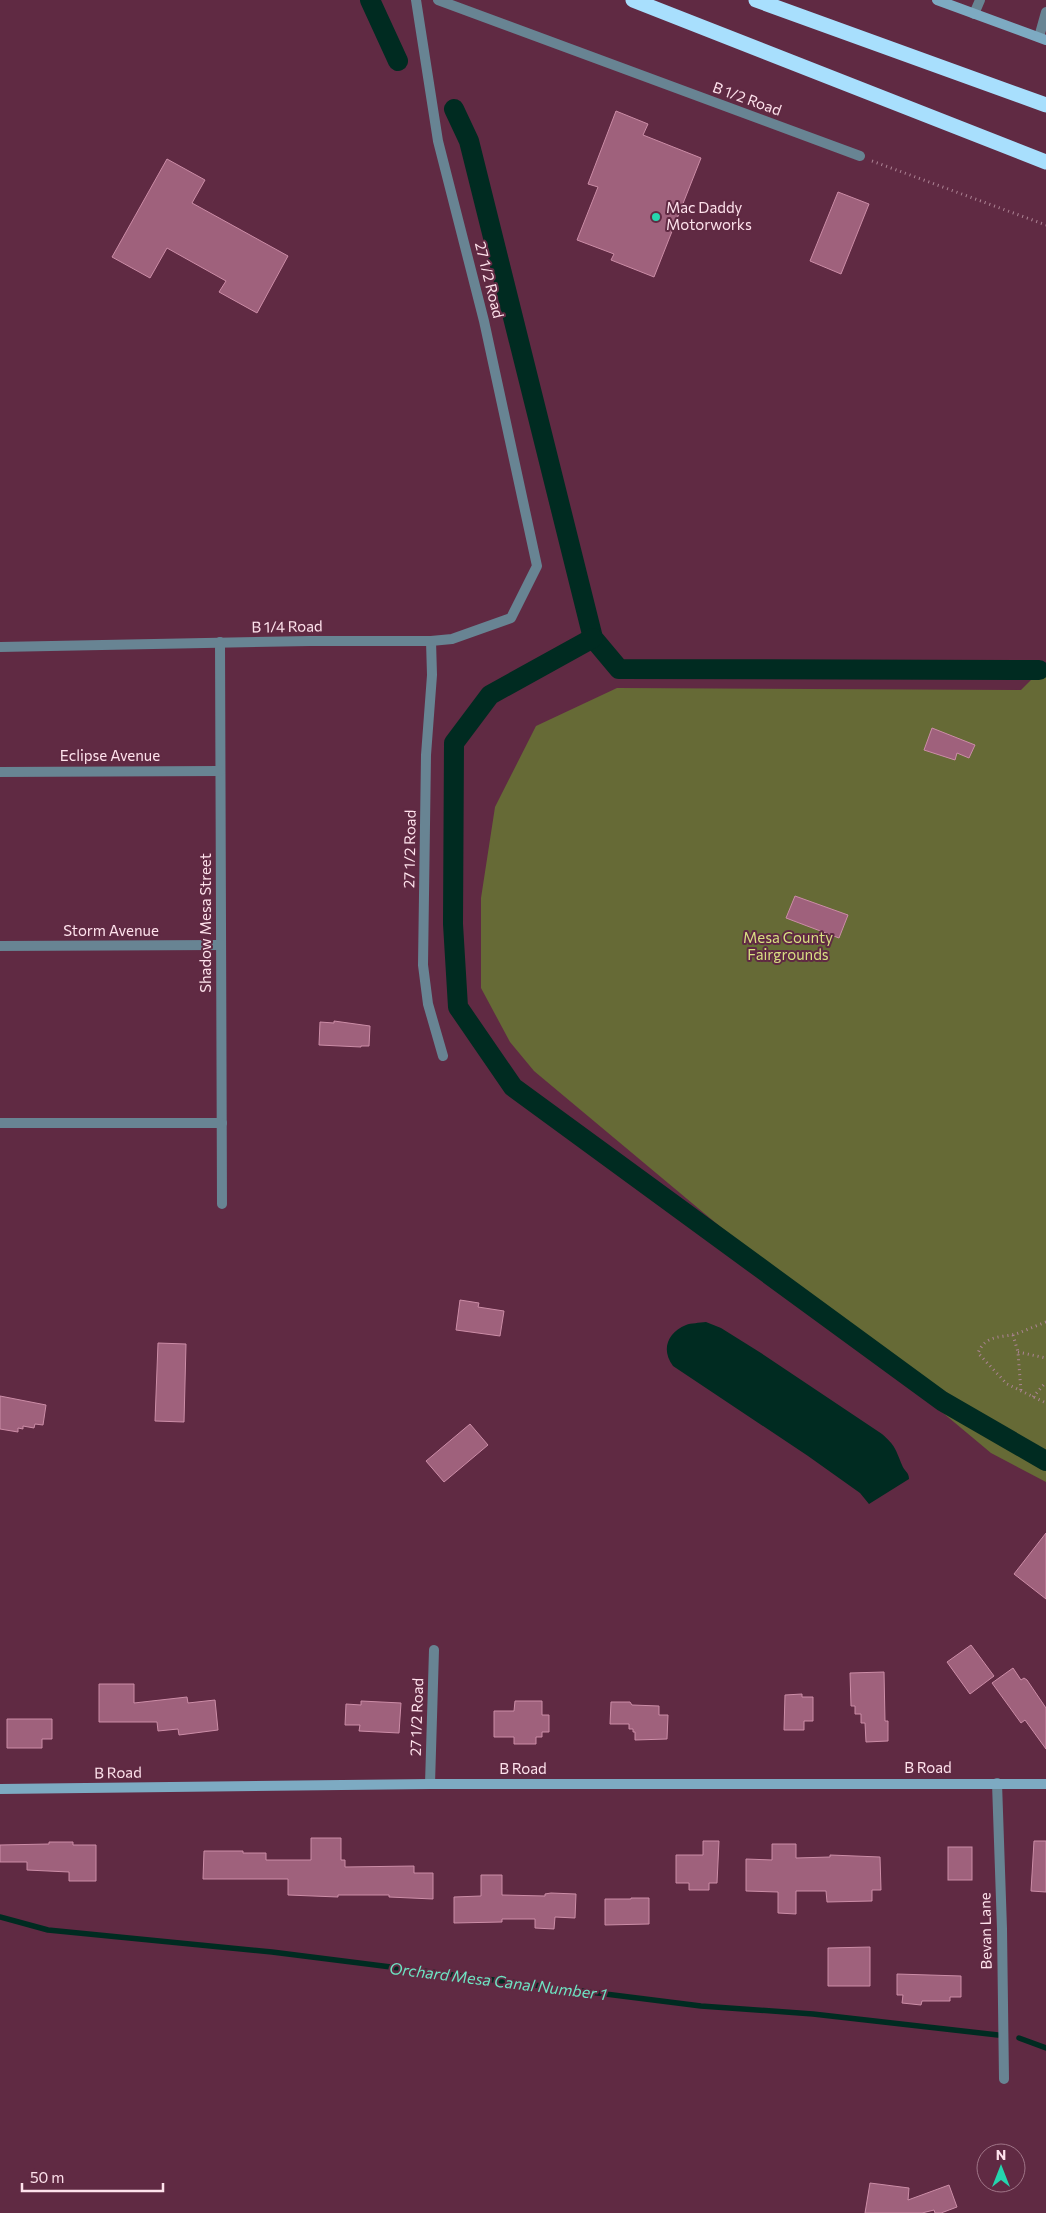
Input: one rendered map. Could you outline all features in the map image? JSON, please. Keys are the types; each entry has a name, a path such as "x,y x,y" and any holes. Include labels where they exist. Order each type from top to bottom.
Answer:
{"highway":[{"path":"633,0 1046,162"},
{"path":"756,0 1046,105"}],"street":[{"name":"27 1/2 Road","path":"416,0 438,141 484,321 537,566"},
{"name":"B 1/2 Road","path":"438,0 860,156"},
{"path":"938,0 1043,38 1046,12"},
{"path":"974,14 980,0"},
{"name":"B 1/4 Road","path":"0,647 220,642 431,641 452,639 511,618 537,566"},
{"name":"27 1/2 Road","path":"431,641 432,675 426,755 423,966 428,1004 443,1056"},
{"name":"Shadow Mesa Street","path":"220,642 222,1204"},
{"name":"Eclipse Avenue","path":"0,772 220,771"},
{"name":"Storm Avenue","path":"0,946 221,945"},
{"path":"0,1123 222,1123"},
{"name":"27 1/2 Road","path":"430,1784 434,1650"},
{"name":"Bevan Lane","path":"996,1783 1002,1929 1004,2079"},
{"name":"B Road","path":"0,1789 430,1784 1046,1784"}],"path":[{"path":"860,156 1046,225"},
{"path":"1046,1322 1013,1334 994,1337 978,1353 999,1378 1021,1392 1046,1403"},
{"path":"1013,1334 1018,1352 1021,1392"},
{"path":"1018,1352 1046,1358"},
{"path":"1033,1397 1046,1382"}],"green space":[{"name":"Mesa County Fairgrounds","path":"1046,665 1046,1482 991,1453 534,1071 510,1042 481,988 481,898 495,807 536,726 617,688 1021,690"}],"shaded area":[{"path":"706,1322 721,1328 761,1353 882,1434 895,1448 909,1479 869,1504 860,1493 808,1456 673,1366 667,1354 670,1337 679,1328 686,1325"}],"building":[{"path":"616,111 648,124 643,135 701,158 654,277 611,260 614,254 577,240 598,187 588,184"},
{"path":"167,159 205,180 192,203 288,256 257,313 219,292 226,281 167,248 150,278 112,257"},
{"path":"838,192 869,204 841,274 810,261"},
{"path":"932,728 975,745 969,758 957,753 955,760 924,750"},
{"path":"795,896 848,915 839,938 786,918"},
{"path":"334,1021 370,1026 369,1046 319,1045 320,1022 334,1023"},
{"path":"460,1300 479,1303 478,1307 504,1311 500,1336 456,1330"},
{"path":"158,1343 186,1344 184,1422 155,1421"},
{"path":"0,1396 46,1405 43,1425 35,1424 34,1428 23,1426 23,1429 18,1428 18,1432 0,1429"},
{"path":"470,1424 488,1445 444,1482 426,1461"},
{"path":"1046,1533 1046,1599 1014,1574"},
{"path":"971,1645 994,1676 970,1694 947,1662"},
{"path":"1013,1668 1021,1680 1024,1678 1027,1680 1046,1708 1046,1749 1025,1720 1021,1723 992,1683"},
{"path":"884,1672 885,1721 888,1721 888,1741 866,1742 865,1723 861,1723 861,1714 855,1714 855,1706 851,1706 850,1673"},
{"path":"99,1684 134,1684 134,1703 187,1697 188,1703 215,1700 218,1730 179,1735 178,1729 158,1731 157,1722 99,1722"},
{"path":"802,1694 802,1697 813,1697 813,1721 804,1721 804,1730 784,1730 785,1695"},
{"path":"361,1701 401,1703 399,1733 359,1731 360,1725 345,1725 346,1704 361,1705"},
{"path":"515,1701 542,1701 542,1715 549,1715 549,1732 542,1732 542,1737 536,1737 536,1744 514,1744 514,1737 494,1737 494,1711 514,1711"},
{"path":"611,1702 630,1702 632,1705 659,1706 659,1715 668,1715 667,1739 635,1740 635,1732 633,1732 633,1729 629,1729 629,1724 610,1724"},
{"path":"7,1719 52,1719 52,1739 42,1739 42,1748 7,1748"},
{"path":"311,1838 341,1838 341,1860 345,1860 345,1867 414,1866 414,1873 433,1873 433,1899 389,1897 389,1895 338,1895 338,1897 288,1895 288,1879 203,1879 204,1851 266,1853 266,1860 311,1860"},
{"path":"703,1841 719,1841 717,1883 709,1883 709,1890 689,1890 689,1883 676,1883 676,1855 703,1855"},
{"path":"1034,1841 1046,1841 1046,1892 1031,1891"},
{"path":"49,1842 73,1842 73,1845 96,1845 96,1881 69,1881 69,1872 27,1870 27,1862 0,1862 0,1845 49,1844"},
{"path":"772,1844 796,1844 796,1858 830,1857 830,1855 880,1857 881,1890 872,1890 872,1901 827,1902 826,1891 796,1891 796,1914 778,1913 778,1892 746,1891 746,1859 772,1860"},
{"path":"948,1847 972,1847 972,1880 948,1880"},
{"path":"481,1875 502,1875 502,1895 545,1896 545,1894 551,1893 576,1894 575,1918 555,1917 554,1929 535,1928 535,1919 502,1919 502,1922 454,1923 454,1897 481,1896"},
{"path":"649,1898 649,1924 605,1925 605,1899"},
{"path":"870,1947 870,1986 828,1986 828,1948"},
{"path":"897,1974 961,1976 961,1997 950,1997 950,2001 922,2001 921,2005 902,2003 903,1995 897,1995"},
{"path":"870,2183 909,2188 908,2200 949,2185 957,2207 941,2213 935,2213 934,2210 922,2213 865,2213"}],"waterway":[{"path":"370,0 398,61"},
{"path":"454,109 469,141 593,638 619,669 1039,670"},
{"path":"593,638 490,695 454,743 453,924 458,1007 513,1087 942,1401 1046,1461"},
{"name":"Orchard Mesa Canal Number 1","path":"0,1917 48,1930 272,1952 701,2006 813,2014 998,2035"},
{"name":"Orchard Mesa Canal Number 1","path":"1019,2038 1046,2048"}],"place":[{"name":"Mac Daddy Motorworks","path":"656,217"}]}
